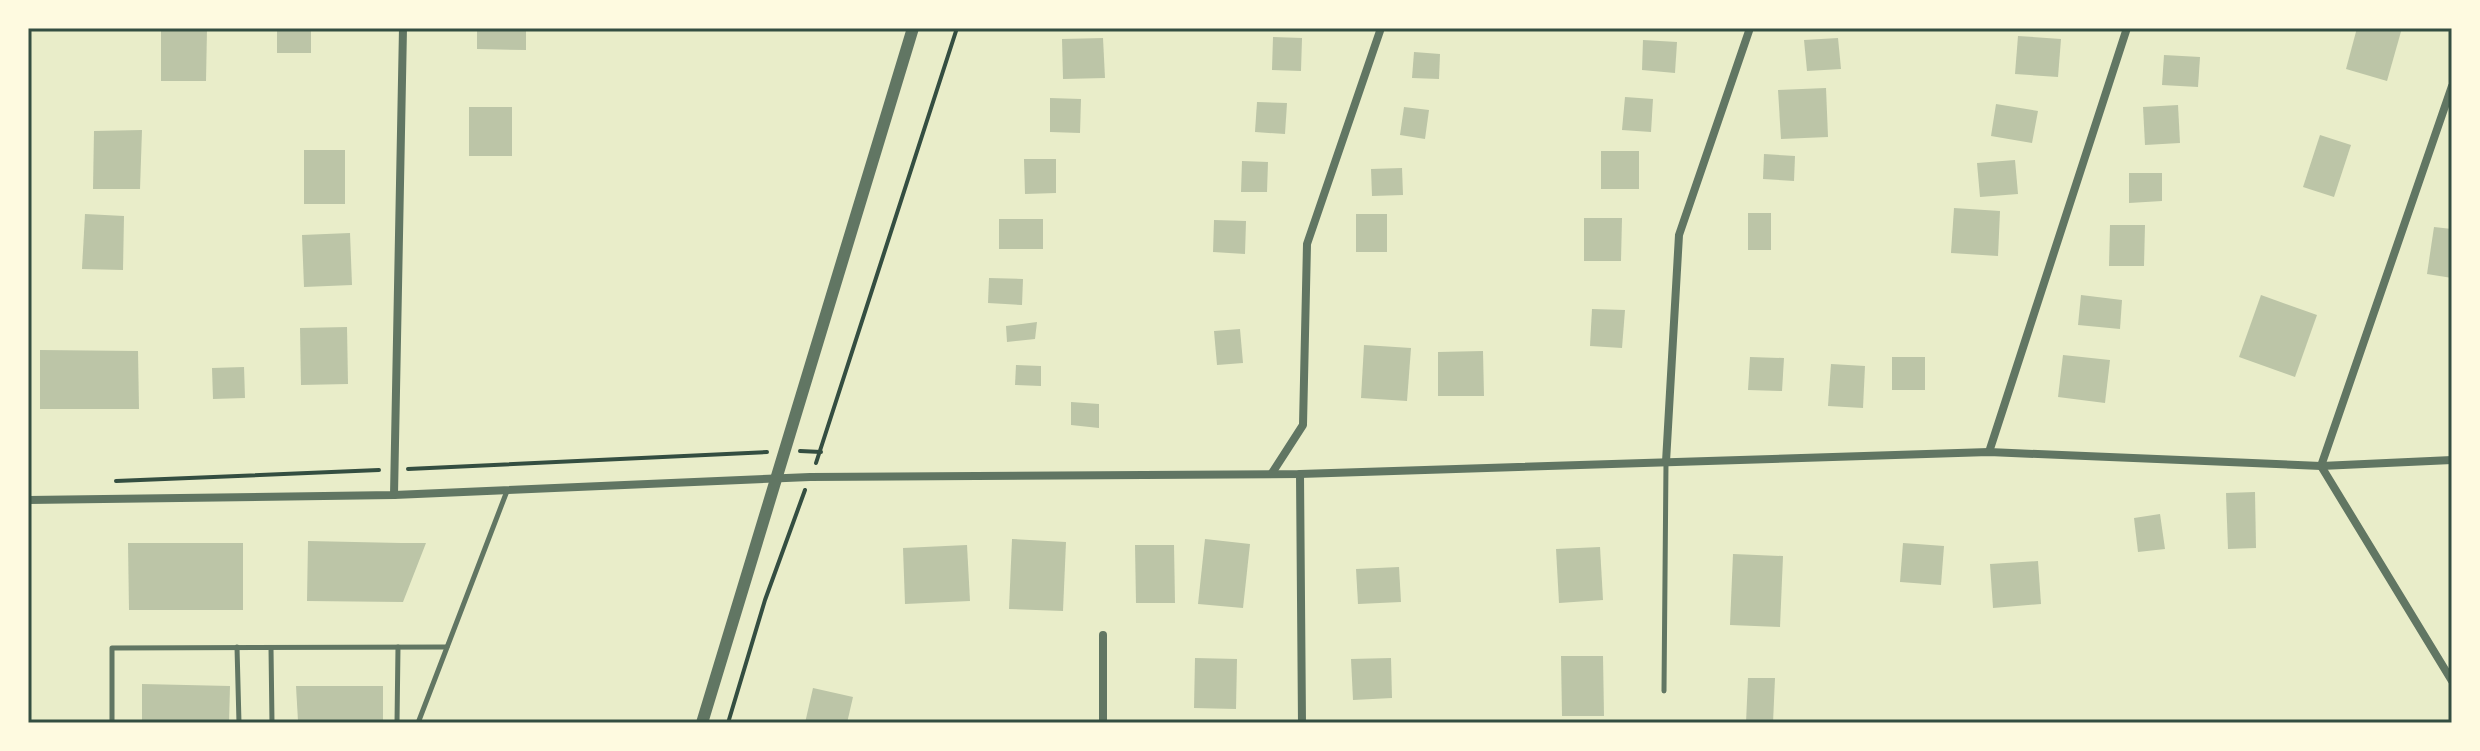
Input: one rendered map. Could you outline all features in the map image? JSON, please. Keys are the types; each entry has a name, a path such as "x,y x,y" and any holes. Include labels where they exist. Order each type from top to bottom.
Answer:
{"street":[{"path":"394,495 403,28"},
{"path":"702,723 913,28"},
{"path":"1272,473 1303,425 1307,244 1381,28"},
{"path":"1666,462 1679,235 1750,28"},
{"path":"1989,452 2127,28"},
{"path":"2321,466 2452,86"},
{"path":"28,500 394,495 810,477 1300,474 1989,452 2321,466 2452,460"},
{"path":"2321,466 2452,681"},
{"path":"1300,474 1302,723"},
{"path":"1103,635 1103,723"}],"lane":[{"path":"1664,691 1666,462"},
{"path":"417,723 507,490"},
{"path":"237,647 239,723"},
{"path":"397,723 398,647"},
{"path":"112,722 112,648 447,647"},
{"path":"271,648 272,723"}],"path":[{"path":"728,723 765,600 821,452 957,28"},
{"path":"108,481 786,451 821,452"}],"building":[{"path":"161,28 207,29 206,81 161,81"},
{"path":"277,28 311,28 311,53 277,53"},
{"path":"477,28 526,28 526,50 477,49"},
{"path":"2357,28 2402,28 2387,81 2346,69"},
{"path":"2018,36 2061,39 2058,77 2015,74"},
{"path":"1273,37 1302,38 1301,71 1272,70"},
{"path":"1103,38 1105,78 1063,79 1062,39"},
{"path":"1838,38 1841,69 1807,71 1804,40"},
{"path":"1643,40 1677,42 1675,73 1642,70"},
{"path":"1414,52 1440,54 1439,79 1412,78"},
{"path":"2164,55 2200,57 2198,87 2162,85"},
{"path":"1826,88 1828,137 1781,139 1778,90"},
{"path":"1625,97 1653,99 1651,132 1622,130"},
{"path":"1050,98 1081,99 1080,133 1050,132"},
{"path":"1257,102 1287,103 1285,134 1255,132"},
{"path":"1996,104 2038,111 2032,143 1991,136"},
{"path":"2178,105 2180,143 2145,145 2143,107"},
{"path":"469,107 512,107 512,156 469,156"},
{"path":"1404,107 1429,110 1425,139 1400,135"},
{"path":"142,130 140,189 93,189 94,131"},
{"path":"2320,135 2351,145 2334,197 2303,187"},
{"path":"304,150 345,150 345,204 304,204"},
{"path":"1601,151 1639,151 1639,189 1601,189"},
{"path":"1764,154 1795,156 1794,181 1763,179"},
{"path":"1024,159 1056,159 1056,193 1025,194"},
{"path":"2015,160 2018,194 1980,197 1977,163"},
{"path":"1242,161 1268,162 1267,192 1241,192"},
{"path":"1402,168 1403,195 1372,196 1371,169"},
{"path":"2129,173 2162,173 2162,201 2129,203"},
{"path":"1954,208 2000,211 1998,256 1951,253"},
{"path":"1748,213 1771,213 1771,250 1748,250"},
{"path":"85,214 124,216 123,270 82,269"},
{"path":"1356,214 1387,214 1387,252 1356,252"},
{"path":"1584,218 1622,218 1621,261 1584,261"},
{"path":"999,219 1043,219 1043,249 999,249"},
{"path":"1214,220 1246,221 1245,254 1213,252"},
{"path":"2110,225 2145,225 2144,266 2109,266"},
{"path":"2434,227 2452,229 2452,278 2427,274"},
{"path":"350,233 352,285 304,287 302,235"},
{"path":"989,278 1023,279 1022,305 988,303"},
{"path":"2081,295 2122,300 2120,329 2078,325"},
{"path":"2261,295 2317,315 2295,377 2239,357"},
{"path":"1592,309 1625,310 1622,348 1590,346"},
{"path":"1037,322 1035,339 1007,342 1006,326"},
{"path":"347,327 348,384 301,385 300,328"},
{"path":"1240,329 1243,363 1217,365 1214,331"},
{"path":"1364,345 1411,348 1407,401 1361,398"},
{"path":"40,350 138,351 139,409 40,409"},
{"path":"1483,351 1484,396 1438,396 1438,352"},
{"path":"2063,355 2110,360 2105,403 2058,397"},
{"path":"1750,357 1784,358 1782,391 1748,390"},
{"path":"1892,357 1925,357 1925,390 1892,390"},
{"path":"1831,364 1865,366 1863,408 1828,406"},
{"path":"1016,365 1041,366 1041,386 1015,385"},
{"path":"244,367 245,398 213,399 212,368"},
{"path":"1071,402 1099,404 1099,428 1071,425"},
{"path":"2255,492 2256,548 2228,549 2226,493"},
{"path":"2160,514 2165,549 2138,552 2134,518"},
{"path":"1012,539 1066,542 1063,611 1009,609"},
{"path":"1205,539 1250,544 1243,608 1198,604"},
{"path":"308,541 426,543 403,602 307,601"},
{"path":"128,543 243,543 243,610 129,610"},
{"path":"1903,543 1944,546 1941,585 1900,582"},
{"path":"967,545 970,601 905,604 903,548"},
{"path":"1135,545 1174,545 1175,603 1136,603"},
{"path":"1600,547 1603,600 1559,603 1556,549"},
{"path":"1733,554 1783,556 1780,627 1730,625"},
{"path":"2038,561 2041,604 1993,608 1990,564"},
{"path":"1399,567 1401,602 1358,604 1356,569"},
{"path":"1561,656 1603,656 1604,716 1562,716"},
{"path":"1195,658 1237,659 1236,709 1194,708"},
{"path":"1391,658 1392,698 1353,700 1351,659"},
{"path":"1748,678 1775,678 1773,723 1746,723"},
{"path":"142,684 230,686 229,723 142,723"},
{"path":"296,686 383,686 383,722 298,721"},
{"path":"813,688 853,697 847,723 805,723"}]}
